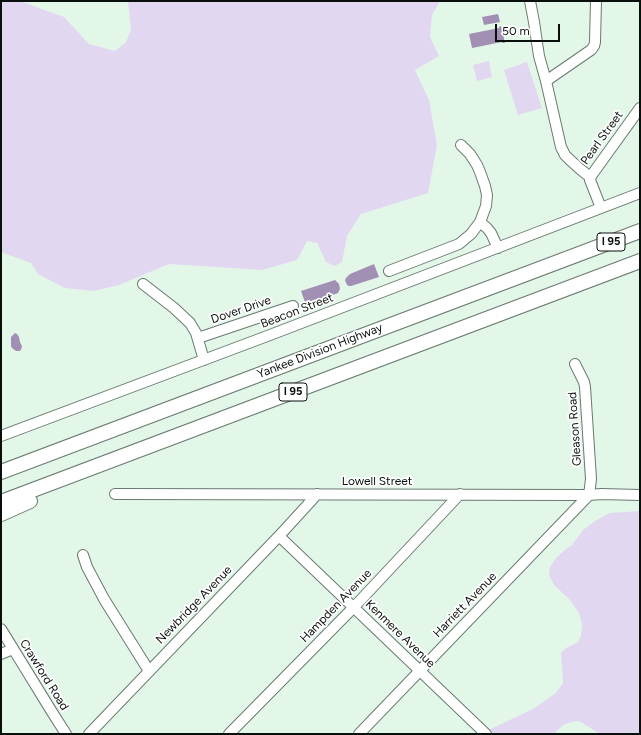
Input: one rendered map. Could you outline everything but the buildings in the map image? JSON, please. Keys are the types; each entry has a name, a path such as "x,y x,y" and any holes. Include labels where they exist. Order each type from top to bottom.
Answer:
{"highway":[{"name":"Yankee Division Highway","path":"1,472 640,231"},
{"name":"I 95","path":"1,502 640,261"},
{"path":"1,514 149,446"}],"street":[{"path":"530,1 538,53 562,150 574,165 590,177"},
{"path":"546,81 594,46 596,1"},
{"name":"Pearl Street","path":"601,208 590,177 640,108"},
{"path":"389,271 459,244 471,234 483,217 486,204 485,186 477,164 461,145"},
{"name":"Beacon Street","path":"1,436 640,193"},
{"path":"480,222 491,233 498,248"},
{"path":"143,284 185,318 193,327 198,338 204,360"},
{"name":"Dover Drive","path":"198,338 292,306"},
{"name":"Gleason Road","path":"575,364 585,387 591,479 589,495"},
{"name":"Lowell Street","path":"115,494 640,495"},
{"name":"Newbridge Avenue","path":"92,733 317,494"},
{"name":"Hampden Avenue","path":"229,734 354,607 460,494"},
{"name":"Harriett Avenue","path":"359,734 589,495"},
{"name":"Kenmere Avenue","path":"279,536 486,734"},
{"path":"83,555 87,567 104,599 149,671"},
{"name":"Crawford Road","path":"1,629 66,734"},
{"path":"1,654 13,649"}],"shaded area":[{"path":"1,1 20,1 64,17 89,44 115,51 126,42 131,30 128,1 440,1 432,15 430,37 439,56 415,70 429,100 437,145 428,193 361,214 347,236 342,262 335,266 326,262 317,243 307,241 297,260 262,270 169,264 119,285 94,291 65,288 38,274 31,263 1,252"},
{"path":"498,14 500,22 484,25 482,17"},
{"path":"501,26 505,43 502,42 472,48 469,34 499,28"},
{"path":"489,61 492,77 477,81 473,65"},
{"path":"527,62 542,108 518,115 504,70"},
{"path":"374,264 379,277 351,286 347,285 345,280 350,274"},
{"path":"335,280 339,284 340,289 338,293 306,305 301,291"},
{"path":"15,333 19,337 22,346 21,350 19,351 16,351 11,346 11,337"},
{"path":"640,511 640,734 600,734 579,721 563,725 554,734 480,734 533,709 556,693 563,683 561,653 566,648 578,642 581,636 582,624 579,613 569,599 554,585 549,575 550,567 556,558 572,545 583,530 595,521 610,513"}]}
